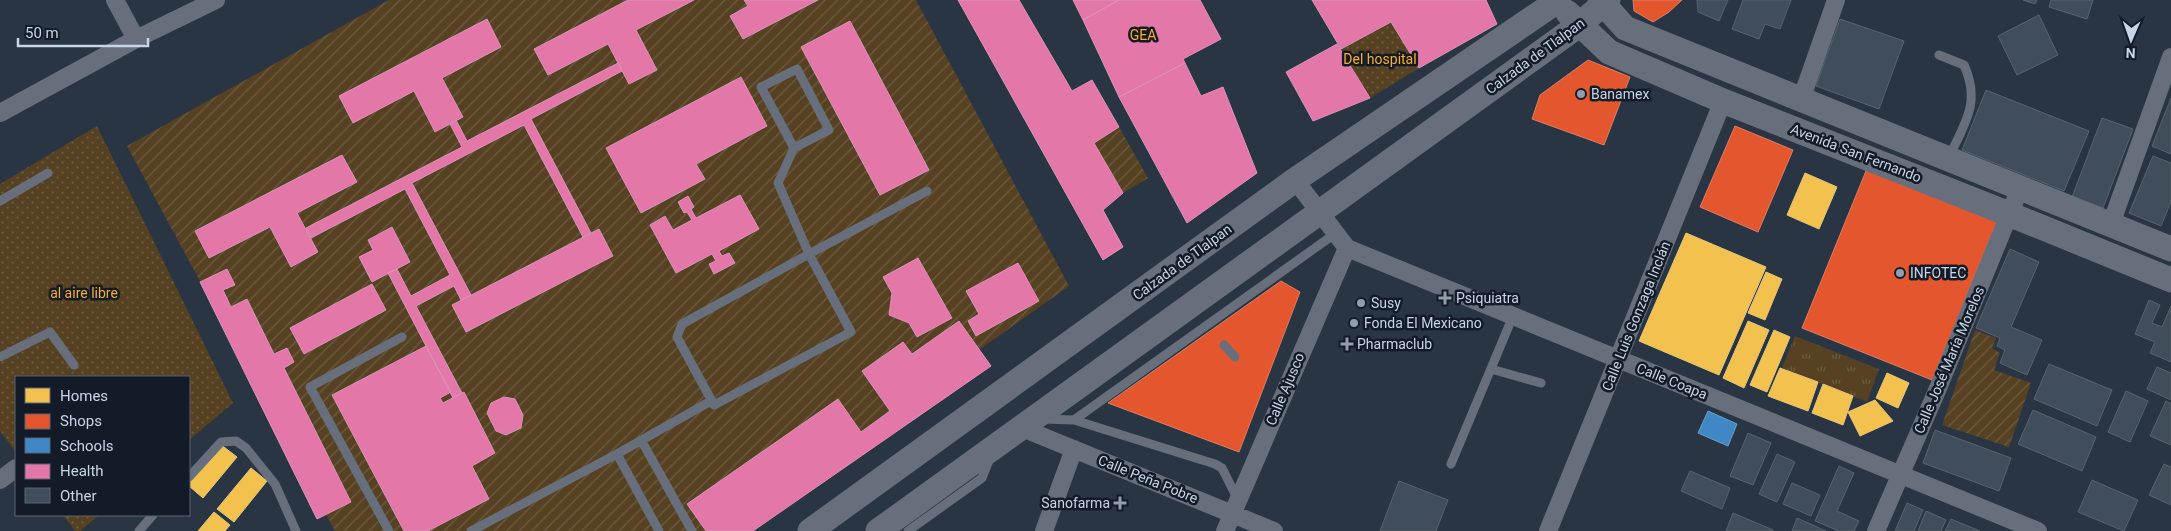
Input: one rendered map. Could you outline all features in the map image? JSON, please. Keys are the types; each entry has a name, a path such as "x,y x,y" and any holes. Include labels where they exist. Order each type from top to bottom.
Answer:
{"main road":[{"name":"Avenida San Fernando","path":"1558,0 1578,25 1610,52 1723,101 2171,280"},
{"name":"Calzada de Tlalpan","path":"810,531 1295,180 1558,0"},
{"name":"Avenida San Fernando","path":"1604,2 1625,28 2171,249"},
{"name":"Calzada de Tlalpan","path":"878,531 1578,25 1604,2"}],"street":[{"path":"115,0 136,39"},
{"path":"0,112 136,39 216,0"},
{"path":"1801,100 1836,0"},
{"path":"2111,224 2171,57"},
{"name":"Calle Luis Gonzaga Inclán","path":"1548,531 1723,101"},
{"path":"1295,180 1346,248"},
{"name":"Calle José María Morelos","path":"1876,531 1936,393 2020,188"},
{"name":"Calle Coapa","path":"1346,248 2038,531"},
{"name":"Calle Ajusco","path":"1225,531 1346,248"},
{"name":"Calle Peña Pobre","path":"1029,423 1074,449 1235,507 1274,531"},
{"path":"1044,531 1074,449"},
{"path":"0,480 15,469"}],"lane":[{"path":"1939,54 1964,66 1972,82 1972,98 1968,115 1948,159"},
{"path":"794,148 761,87 797,69 829,130 794,148 778,184 809,254 851,332 714,405 710,401 677,337 682,324 809,254 927,191"},
{"path":"0,202 48,173"},
{"path":"1074,420 1336,233"},
{"path":"1451,464 1513,316"},
{"path":"0,356 50,332 74,365"},
{"path":"389,531 310,387 402,337"},
{"path":"1224,345 1235,357"},
{"path":"1491,369 1541,383"},
{"path":"471,531 616,454 710,401"},
{"path":"1029,423 1074,420 1215,464 1222,468 1235,507"},
{"path":"641,440 692,531"},
{"path":"190,476 221,442 236,441 246,448 275,484 296,531"},
{"path":"908,531 982,478 994,447"},
{"path":"616,454 659,531"},
{"path":"139,531 152,516"}],"green space":[{"path":"389,0 916,0 1069,286 724,531 335,531 127,146"},
{"name":"Del hospital","path":"1391,22 1419,68 1370,98 1341,49"},
{"name":"al aire libre","path":"97,126 233,403 190,439 190,376 15,376 15,451 0,431 0,184"},
{"path":"1119,127 1148,178 1123,193 1094,143"},
{"path":"1975,330 1996,338 1992,348 2000,353 1994,370 2031,383 2009,447 1942,425"},
{"path":"1795,336 1879,369 1867,402 1782,368"},
{"path":"64,516 98,516 80,531 75,531"}],"building: Homes":[{"path":"1805,173 1837,187 1819,229 1787,215"},
{"path":"1686,233 1766,267 1719,375 1639,341"},
{"path":"1766,272 1782,279 1765,320 1748,313"},
{"path":"1748,321 1769,330 1744,388 1723,378"},
{"path":"1774,330 1790,337 1767,392 1750,385"},
{"path":"1780,368 1818,382 1808,411 1768,396"},
{"path":"1887,373 1909,383 1898,408 1876,398"},
{"path":"1823,384 1853,396 1843,425 1812,413"},
{"path":"1875,400 1893,421 1860,436 1848,412"},
{"path":"220,444 237,457 203,498 190,487 190,482"},
{"path":"251,468 267,481 234,522 217,509"},
{"path":"214,512 230,525 225,531 198,531"}],"building: Shops":[{"path":"1633,0 1682,0 1669,12 1653,22 1634,11"},
{"path":"1588,60 1630,77 1604,145 1532,119 1540,95"},
{"path":"1735,126 1793,150 1758,232 1700,207"},
{"name":"INFOTEC","path":"1868,166 1998,219 1932,380 1802,328"},
{"path":"1281,281 1300,292 1239,452 1108,403"}],"building: Schools":[{"path":"1708,411 1737,424 1728,446 1698,433"}],"building: Health":[{"path":"628,0 694,0 636,30 657,70 629,84 608,44 548,75 534,49"},
{"path":"744,0 818,0 743,39 730,16 748,6"},
{"path":"958,0 1019,0 1072,91 1092,80 1119,127 1094,143 1123,193 1103,210 1123,247 1103,260"},
{"name":"GEA","path":"1073,0 1119,0 1083,20"},
{"name":"GEA","path":"1119,0 1200,0 1221,39 1183,59 1185,63 1119,97 1083,20"},
{"path":"1312,0 1486,0 1497,24 1419,68 1391,22 1341,49"},
{"path":"487,19 501,47 442,78 463,117 435,132 414,91 353,123 339,96"},
{"path":"850,21 929,170 880,195 801,47"},
{"path":"1337,44 1370,98 1313,121 1286,72"},
{"path":"618,63 622,71 531,119 591,233 583,237 524,125 412,183 471,295 461,300 454,286 416,306 462,393 453,398 388,273 397,269 411,296 450,275 405,189 311,238 306,228 462,147 450,124 456,120 467,141"},
{"name":"GEA","path":"1185,63 1201,96 1223,87 1257,173 1187,223 1119,97"},
{"path":"741,77 767,126 696,164 705,179 641,213 606,148"},
{"path":"342,155 357,182 297,213 318,252 291,267 270,227 209,258 195,231"},
{"path":"740,195 759,229 719,251 722,256 729,253 735,263 714,274 709,264 716,261 712,254 676,273 650,225 665,216 673,230 692,220 687,212 684,213 678,202 688,196 694,207 691,209 696,218"},
{"path":"392,227 410,262 372,282 359,257 373,250 368,240"},
{"path":"599,229 613,256 466,332 452,305"},
{"path":"918,258 952,318 917,337 909,323 889,315 892,293 883,277"},
{"path":"1018,263 1039,301 976,336 968,321 979,314 966,291"},
{"path":"227,269 235,285 223,290 231,307 247,299 274,354 287,348 294,362 284,368 351,502 317,519 200,282"},
{"path":"372,284 386,310 304,354 290,328"},
{"path":"959,321 991,366 753,531 706,531 687,504 838,399 861,432 890,411 862,371 903,342 912,354"},
{"path":"426,346 451,392 440,398 443,403 464,392 495,453 472,466 489,499 428,531 404,531 332,395"},
{"path":"504,397 515,399 523,415 521,428 506,435 496,431 487,413 491,403"}],"building: Other":[{"path":"1697,0 1728,0 1719,21 1698,12"},
{"path":"1743,0 1791,0 1780,29 1765,24 1759,39 1732,29"},
{"path":"2023,0 2037,0 2035,4"},
{"path":"2051,0 2093,0 2087,19 2049,7"},
{"path":"2039,15 2058,55 2017,75 1998,36"},
{"path":"1840,19 1904,41 1879,109 1816,86"},
{"path":"1986,90 2089,131 2064,191 1962,150"},
{"path":"2171,98 2171,154 2152,146"},
{"path":"2102,118 2133,129 2103,208 2072,197"},
{"path":"2153,156 2171,163 2171,202 2161,226 2129,213"},
{"path":"2010,249 2039,262 2011,327 2042,340 2027,375 2000,363 2005,350 1997,346 2000,338 1976,328"},
{"path":"2149,300 2160,305 2152,323 2162,327 2171,306 2171,362 2150,353 2155,342 2135,334"},
{"path":"2049,364 2112,390 2097,426 2034,399"},
{"path":"2157,367 2171,373 2171,400 2147,389"},
{"path":"2126,391 2148,401 2130,442 2108,432"},
{"path":"2166,401 2171,404 2171,445 2150,436"},
{"path":"2033,410 2096,437 2082,471 2018,444"},
{"path":"1935,430 2011,458 1999,491 1923,463"},
{"path":"1748,433 1771,443 1753,485 1730,476"},
{"path":"1777,454 1795,462 1777,502 1759,494"},
{"path":"2164,464 2171,467 2171,505 2149,495"},
{"path":"1839,466 1854,473 1837,511 1859,521 1854,531 1839,531 1815,521"},
{"path":"1690,471 1730,488 1722,509 1681,491"},
{"path":"2092,480 2138,500 2124,531 2078,512"},
{"path":"1399,481 1448,500 1436,531 1380,531"},
{"path":"1792,483 1820,495 1811,516 1783,504"},
{"path":"1907,503 1923,510 1914,531 1895,531"},
{"path":"1926,511 1946,520 1941,531 1918,531"},
{"path":"1733,513 1773,530 1773,531 1726,531"},
{"path":"1797,518 1826,531 1792,531"},
{"path":"1951,519 1980,531 1945,531"}],"place":[{"name":"Banamex","path":"1581,94"},
{"name":"INFOTEC","path":"1900,273"},
{"name":"Psiquiatra","path":"1445,298"},
{"name":"Susy","path":"1361,303"},
{"name":"Fonda El Mexicano","path":"1354,323"},
{"name":"Pharmaclub","path":"1347,344"},
{"name":"Sanofarma","path":"1120,503"}]}
